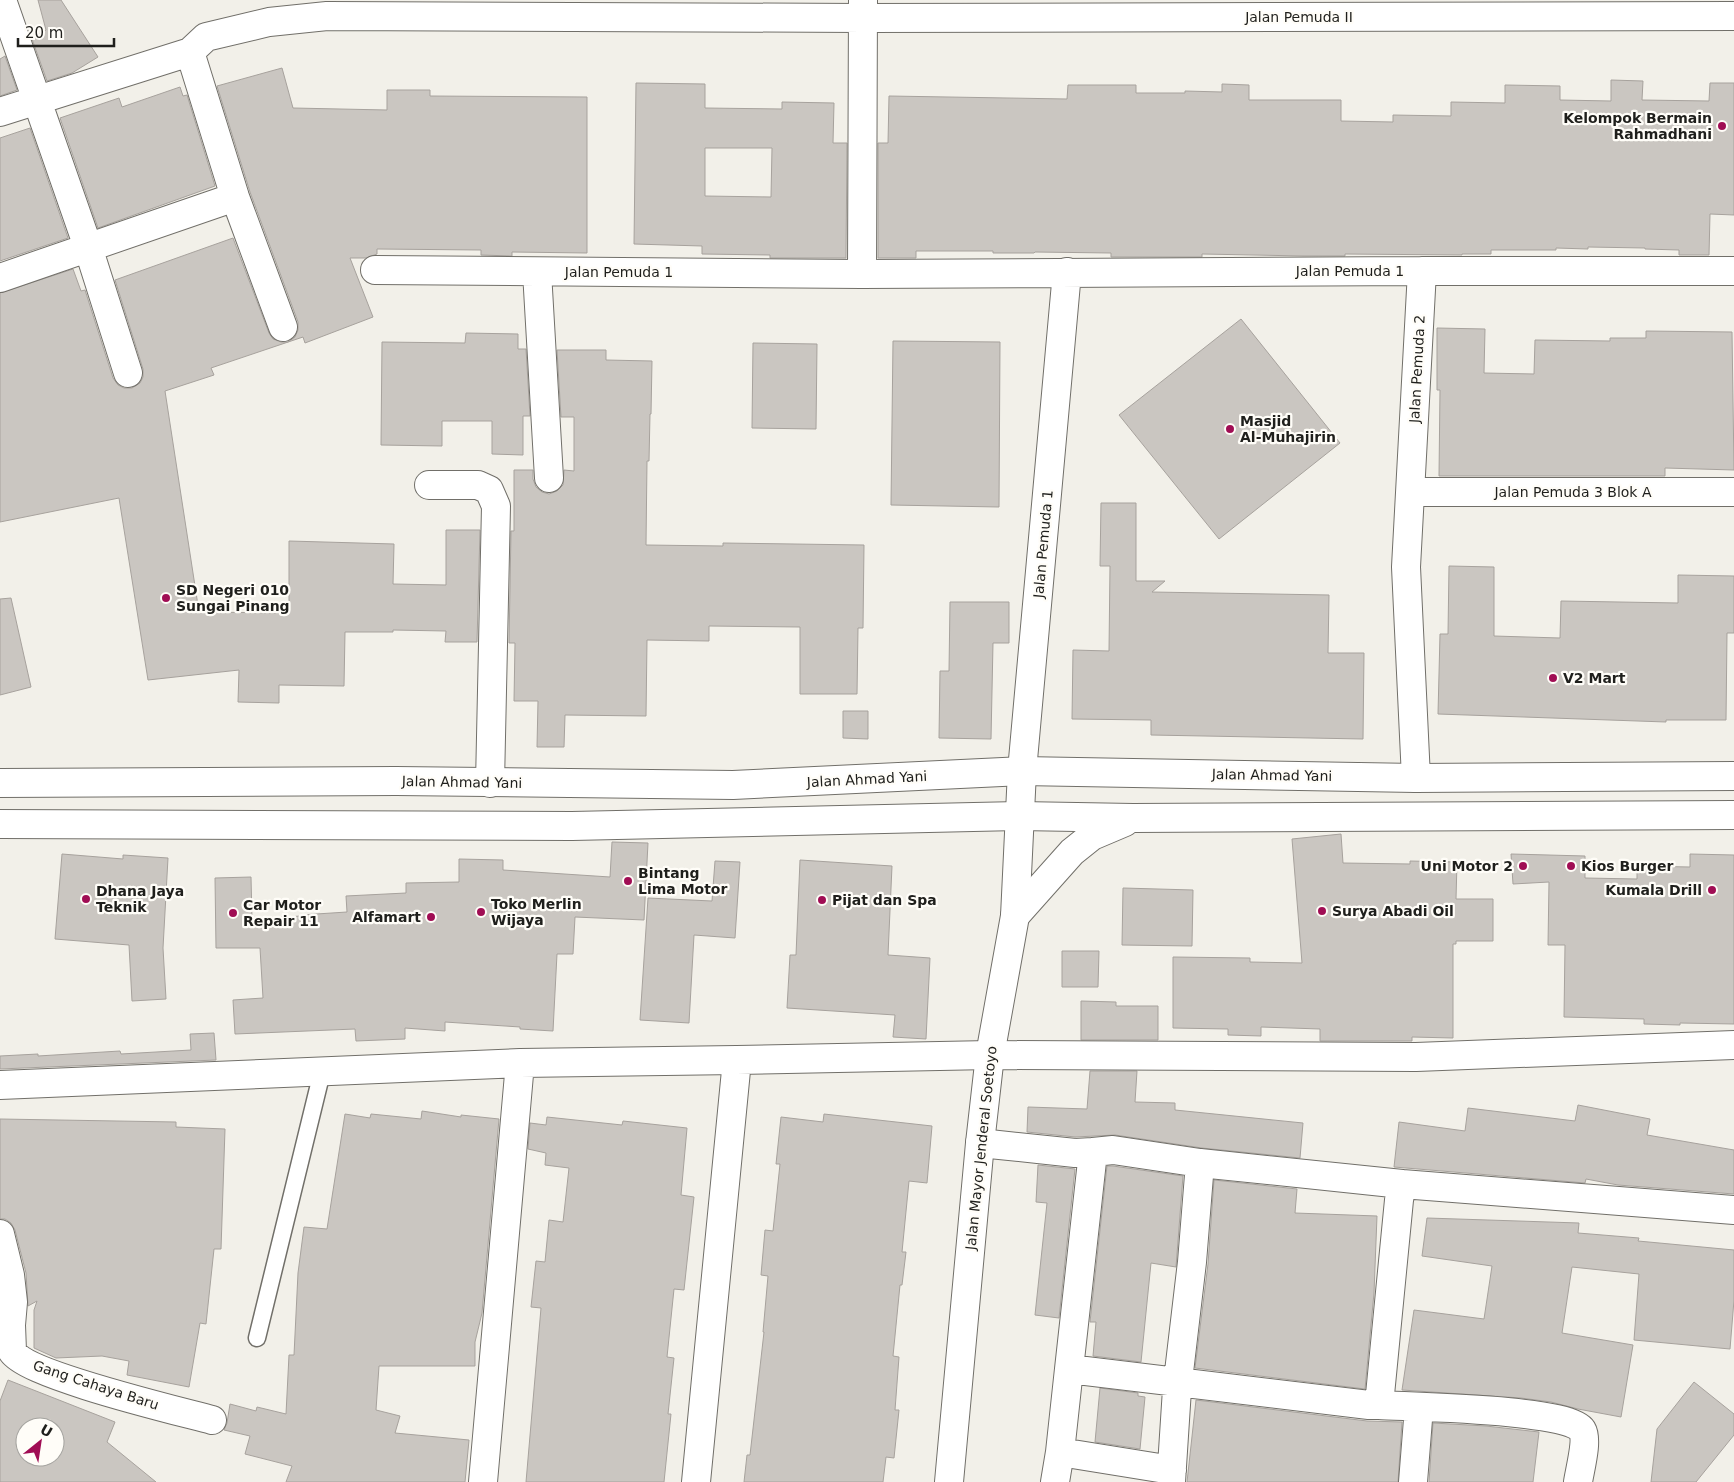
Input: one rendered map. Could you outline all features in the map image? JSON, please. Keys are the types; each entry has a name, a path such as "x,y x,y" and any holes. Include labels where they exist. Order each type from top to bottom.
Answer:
{"street":[{"path":"2,0 88,247 128,373"},
{"path":"862,274 863,9"},
{"name":"Jalan Pemuda II","path":"190,52 206,36 268,22 327,16 863,9 1734,16"},
{"path":"0,112 190,52 235,197 283,327"},
{"path":"0,278 235,197"},
{"name":"Jalan Pemuda 1","path":"375,270 862,274 1422,271"},
{"path":"1422,271 1734,271"},
{"name":"Jalan Pemuda 2","path":"1416,778 1406,567 1422,271"},
{"path":"537,272 549,478"},
{"name":"Jalan Pemuda 1","path":"1020,816 1022,771 1067,272"},
{"path":"429,485 478,485 489,490 496,506 490,783"},
{"name":"Jalan Pemuda 3 Blok A","path":"1411,492 1734,492"},
{"name":"Jalan Ahmad Yani","path":"0,783 396,781 733,785 1022,771 1416,778 1734,776"},
{"path":"0,824 572,826 1020,816 1133,818 1734,815"},
{"name":"Jalan Mayor Jenderal Soetoyo","path":"949,1482 990,1055 1015,916 1020,816"},
{"path":"1015,916 1072,852 1092,836 1133,818"},
{"path":"0,1085 520,1063 990,1055 1416,1057 1734,1046"},
{"path":"696,1482 736,1060"},
{"path":"483,1482 520,1063"},
{"path":"980,1144 1075,1153 1113,1150 1200,1162 1402,1184 1734,1210"},
{"path":"1055,1482 1094,1152"},
{"path":"1060,1452 1172,1476 1178,1382 1192,1262 1200,1162"},
{"path":"1378,1405 1402,1184"},
{"name":"Gang Cahaya Baru","path":"0,1234 10,1274 13,1302 10,1325 14,1355 40,1369 71,1380 212,1420"},
{"path":"1069,1369 1378,1405 1527,1414 1560,1419 1572,1422 1581,1428 1584,1436 1578,1482"},
{"path":"1413,1482 1419,1408"}],"lane":[{"path":"257,1338 322,1072"}],"building":[{"path":"38,0 61,0 98,57 72,73 47,81 32,39 46,30"},
{"path":"5,56 17,90 0,96 0,59"},
{"path":"282,68 293,108 387,110 387,90 430,90 430,96 587,97 587,253 512,252 512,256 481,255 481,250 377,249 377,254 366,258 350,258 373,317 305,343 303,337 211,368 214,375 165,391 199,612 289,613 289,541 394,544 393,584 446,585 446,530 480,530 477,642 445,642 446,631 393,630 393,632 345,632 344,686 279,685 279,703 238,702 239,670 148,680 119,498 0,522 0,293 73,269 81,291 85,290 113,378 118,385 124,388 132,388 140,383 143,377 143,369 115,280 233,238 269,333 273,339 281,342 288,342 295,337 298,330 298,322 250,192 217,86"},
{"path":"1611,80 1643,81 1642,100 1709,101 1710,83 1734,83 1734,215 1710,214 1709,255 1679,255 1679,250 1588,247 1588,249 1556,248 1556,250 1491,250 1491,254 1462,255 1345,254 1345,256 1304,256 1202,254 1202,257 1111,257 1111,253 916,251 916,258 878,258 878,143 888,143 889,96 1067,99 1068,85 1136,85 1136,93 1185,93 1185,91 1222,92 1222,84 1249,85 1249,100 1341,100 1341,121 1393,122 1393,115 1451,116 1451,102 1505,103 1505,85 1560,86 1560,100 1611,101"},
{"path":"636,83 705,84 705,108 782,109 782,102 834,103 833,143 847,143 846,258 770,258 770,255 702,254 702,246 634,244","holes":["705,148 772,148 771,197 705,196"]},
{"path":"180,87 183,96 187,95 215,186 98,228 60,118 119,98 122,107"},
{"path":"30,128 68,238 0,261 0,138"},
{"name":"Masjid Al-Muhajirin","path":"1241,319 1340,443 1219,539 1119,415"},
{"path":"1437,328 1485,329 1484,373 1534,374 1535,340 1610,341 1610,338 1646,338 1646,331 1732,332 1734,470 1665,468 1665,476 1439,476 1440,390 1437,390"},
{"path":"466,333 518,334 518,349 526,349 530,416 523,416 523,455 492,454 492,421 442,421 442,446 381,445 382,342 465,343"},
{"path":"893,341 1000,342 999,507 891,505"},
{"path":"753,343 817,344 816,429 752,428"},
{"path":"557,350 606,350 606,360 652,361 649,461 647,461 646,545 723,546 723,543 864,545 863,628 858,628 857,694 800,694 800,627 709,626 709,641 647,640 646,716 565,715 564,747 537,747 538,701 514,701 515,643 509,643 511,531 514,531 514,470 533,470 533,479 536,487 542,492 549,494 557,491 563,485 564,470 574,471 574,417 561,417"},
{"path":"1101,503 1136,503 1136,581 1165,581 1152,592 1329,595 1328,653 1364,653 1363,739 1151,735 1151,720 1072,719 1073,650 1109,651 1110,566 1100,566"},
{"path":"1449,566 1494,567 1494,636 1560,638 1561,601 1678,603 1678,575 1734,576 1734,633 1727,633 1726,720 1666,720 1666,722 1438,714 1440,634 1448,634"},
{"path":"11,598 31,687 0,695 0,599"},
{"path":"950,602 1009,602 1009,643 993,643 991,739 939,738 940,671 949,671"},
{"path":"843,711 868,711 868,739 843,738"},
{"path":"1341,834 1343,863 1410,864 1410,861 1457,862 1456,899 1493,899 1493,941 1456,941 1456,944 1453,944 1453,1038 1412,1037 1412,1041 1320,1041 1320,1029 1261,1027 1261,1036 1228,1035 1228,1029 1173,1028 1173,957 1250,958 1250,962 1302,963 1292,839"},
{"path":"612,842 648,843 644,920 575,917 573,954 557,954 553,1031 445,1022 445,1031 405,1028 405,1039 356,1041 355,1029 235,1034 233,1000 263,998 260,948 216,948 215,878 251,877 252,919 347,912 346,896 406,893 406,883 459,882 459,859 503,860 503,870 610,877"},
{"path":"62,854 123,859 123,855 168,858 163,948 166,999 132,1001 129,945 55,939"},
{"path":"1511,854 1585,856 1585,878 1637,879 1637,866 1690,867 1690,854 1734,855 1734,1024 1644,1024 1644,1019 1564,1017 1565,945 1548,945 1549,882 1513,884"},
{"path":"800,860 892,866 888,955 930,958 926,1039 893,1037 895,1015 787,1008 790,955 796,955"},
{"path":"715,861 740,862 735,938 694,935 689,1023 640,1020 648,898 712,901"},
{"path":"1123,888 1193,890 1192,946 1122,945"},
{"path":"1062,951 1099,951 1098,987 1062,987"},
{"path":"1081,1001 1116,1002 1116,1006 1158,1006 1158,1040 1081,1040"},
{"path":"214,1033 216,1060 0,1069 0,1056 38,1054 38,1056 120,1051 121,1054 191,1050 190,1034"},
{"path":"1090,1071 1137,1071 1135,1102 1175,1103 1175,1110 1303,1123 1300,1158 1202,1148 1115,1135 1075,1137 1027,1132 1028,1107 1087,1109"},
{"path":"1578,1105 1650,1119 1647,1135 1734,1150 1734,1194 1618,1185 1586,1179 1585,1183 1394,1167 1399,1122 1465,1131 1468,1108 1575,1121"},
{"path":"422,1111 461,1117 461,1115 499,1119 482,1313 475,1342 475,1366 379,1366 376,1410 400,1416 395,1433 469,1440 465,1482 286,1482 292,1466 245,1454 250,1436 224,1430 230,1404 256,1411 257,1407 286,1414 289,1355 294,1355 298,1273 304,1227 327,1229 345,1114 370,1118 371,1114 421,1119"},
{"path":"824,1114 932,1126 927,1183 909,1181 902,1252 906,1252 902,1285 900,1285 893,1356 899,1357 895,1410 899,1410 894,1458 886,1457 883,1482 744,1482 747,1455 750,1455 764,1332 768,1276 761,1275 765,1230 773,1231 780,1164 776,1164 781,1117 823,1122"},
{"path":"547,1117 622,1125 623,1121 687,1128 681,1195 694,1197 684,1290 674,1289 667,1357 674,1358 668,1414 671,1414 664,1482 526,1482 541,1308 531,1307 536,1261 545,1262 549,1220 563,1222 569,1168 545,1165 546,1153 528,1149 530,1123 546,1125"},
{"path":"0,1119 176,1122 176,1127 225,1129 221,1249 214,1249 206,1324 200,1323 189,1387 127,1375 129,1361 102,1356 56,1358 34,1348 34,1310 37,1301 28,1306 26,1273 15,1230 11,1223 5,1219 0,1219"},
{"path":"1038,1165 1075,1169 1059,1318 1035,1315 1047,1203 1036,1202"},
{"path":"1107,1166 1183,1176 1176,1267 1151,1263 1141,1362 1093,1356 1096,1322 1090,1322"},
{"path":"1214,1180 1297,1189 1295,1213 1377,1216 1374,1293 1365,1389 1195,1368 1208,1264"},
{"path":"1427,1218 1579,1223 1578,1233 1639,1238 1638,1241 1734,1250 1734,1300 1730,1349 1634,1340 1639,1274 1572,1267 1562,1333 1633,1345 1621,1417 1551,1402 1521,1398 1402,1390 1414,1310 1484,1319 1492,1266 1422,1256"},
{"path":"8,1380 115,1422 107,1442 156,1482 0,1482 0,1401"},
{"path":"1694,1382 1734,1414 1734,1435 1696,1482 1651,1482 1657,1429"},
{"path":"1100,1388 1138,1393 1138,1396 1145,1397 1140,1449 1095,1442"},
{"path":"1196,1400 1367,1421 1402,1422 1398,1482 1187,1482"},
{"path":"1433,1423 1539,1432 1533,1482 1429,1482"}],"place":[{"name":"Kelompok Bermain Rahmadhani","path":"1722,126"},
{"name":"Masjid Al-Muhajirin","path":"1230,429"},
{"name":"SD Negeri 010 Sungai Pinang","path":"166,598"},
{"name":"V2 Mart","path":"1553,678"},
{"name":"Uni Motor 2","path":"1523,866"},
{"name":"Kios Burger","path":"1571,866"},
{"name":"Bintang Lima Motor","path":"628,881"},
{"name":"Kumala Drill","path":"1712,890"},
{"name":"Dhana Jaya Teknik","path":"86,899"},
{"name":"Pijat dan Spa","path":"822,900"},
{"name":"Surya Abadi Oil","path":"1322,911"},
{"name":"Toko Merlin Wijaya","path":"481,912"},
{"name":"Car Motor Repair 11","path":"233,913"},
{"name":"Alfamart","path":"431,917"}]}
